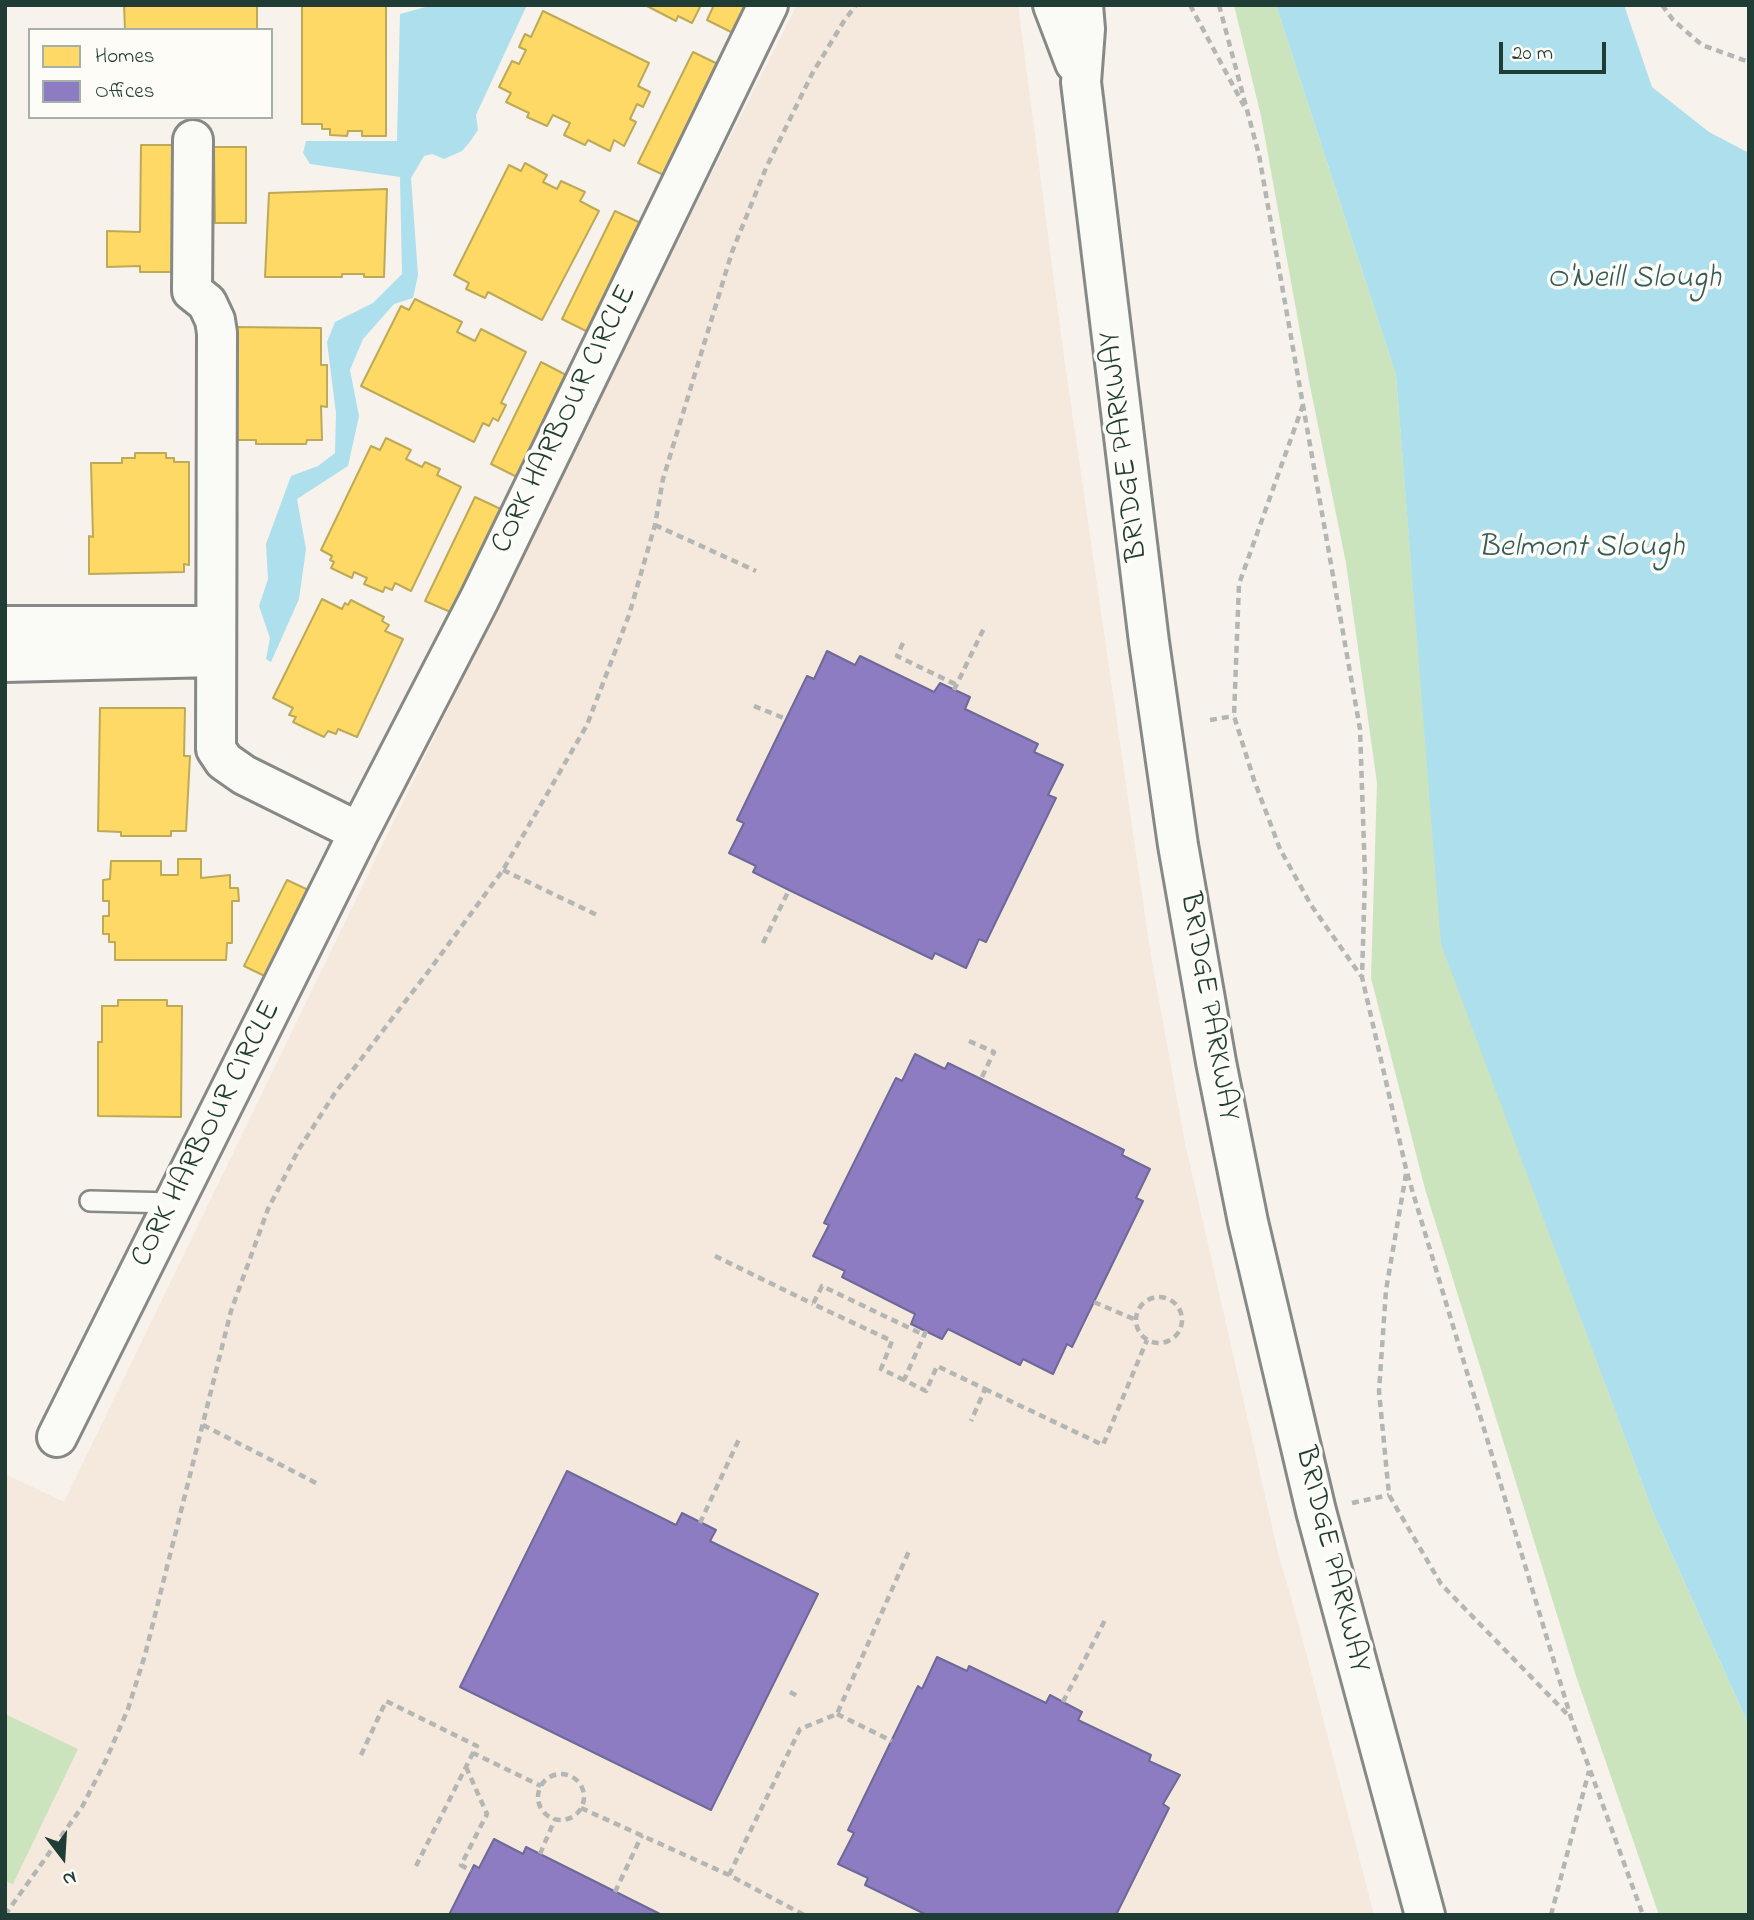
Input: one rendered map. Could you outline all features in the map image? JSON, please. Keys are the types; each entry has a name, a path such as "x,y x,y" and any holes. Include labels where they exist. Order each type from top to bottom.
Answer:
{"street":[{"name":"CORK HARBOUR CIRCLE","path":"57,1437 359,832 479,600 768,5"},
{"name":"BRIDGE PARKWAY","path":"1053,5 1081,82"},
{"name":"BRIDGE PARKWAY","path":"1083,5 1085,29 1081,82 1159,719 1182,872 1216,1062 1248,1222 1316,1511 1425,1915"},
{"path":"193,140 192,290 207,303 215,320 217,334 215,741 223,761 244,775 359,832"},
{"path":"5,626 216,641"},
{"path":"5,662 216,641"}],"lane":[{"path":"90,1201 173,1203"}],"path":[{"path":"5,1915 82,1807 128,1709 145,1655 231,1311 268,1209 299,1149 335,1093 503,870 587,725 629,615 655,525 663,479 732,252 766,168 812,74 856,5"},
{"path":"1190,5 1248,114"},
{"path":"1219,5 1259,155 1360,729 1365,876 1362,977 1407,1173 1572,1718 1643,1915"},
{"path":"1662,5 1673,20 1702,45 1749,62"},
{"path":"1304,404 1238,584 1234,716 1280,849 1311,905 1362,977"},
{"path":"655,525 757,571"},
{"path":"903,643 897,656 956,687 985,626"},
{"path":"754,706 786,719"},
{"path":"1210,720 1234,716"},
{"path":"503,870 597,915"},
{"path":"763,943 789,890"},
{"path":"969,1041 994,1052 981,1079"},
{"path":"1407,1173 1386,1290 1380,1391 1389,1495 1441,1584 1572,1718"},
{"path":"715,1256 892,1341 881,1369 926,1391 937,1366 1102,1445 1147,1340"},
{"path":"813,1304 822,1286 925,1333 904,1380"},
{"path":"1157,1297 1172,1300 1181,1312 1181,1328 1172,1339 1157,1344 1147,1340 1138,1331 1138,1309 1143,1303 1157,1297"},
{"path":"1094,1302 1136,1320"},
{"path":"971,1421 985,1389"},
{"path":"203,1425 316,1483"},
{"path":"700,1523 740,1437"},
{"path":"729,1875 800,1729 837,1714 909,1551"},
{"path":"1063,1702 1106,1618"},
{"path":"790,1692 799,1697"},
{"path":"361,1755 386,1701 477,1746 416,1866"},
{"path":"837,1714 892,1741"},
{"path":"473,1753 541,1786"},
{"path":"466,1767 487,1814 461,1866 471,1871"},
{"path":"1551,1915 1589,1770"},
{"path":"559,1773 575,1778 584,1790 585,1798 581,1808 566,1820 555,1819 541,1808 538,1794 541,1786 545,1780 559,1773"},
{"path":"581,1808 729,1875 804,1915"},
{"path":"540,1854 555,1819"},
{"path":"615,1892 642,1835"}],"shaded area":[{"path":"797,5 1018,5 1062,343 1151,957 1185,1143 1278,1553 1374,1915 5,1915 5,1474 64,1502 630,334"}],"green space":[{"path":"1234,5 1276,5 1396,375 1442,944 1653,1512 1749,1726 1749,1915 1659,1915 1576,1676 1425,1189 1371,978 1377,783 1346,563 1309,381 1261,116"},
{"path":"5,1714 78,1749 13,1884 5,1881"}],"water":[{"path":"433,5 527,5 476,115 478,130 462,151 444,159 432,154 424,156 411,178 418,275 413,298 394,304 363,339 350,370 359,416 348,466 297,499 306,549 299,599 271,662 266,659 270,638 259,606 268,579 266,544 291,476 318,466 335,453 336,413 327,342 335,322 373,303 402,274 400,177 310,164 303,153 306,141 397,141 400,14"},
{"name":"Belmont Slough","path":"1276,5 1624,5 1652,87 1709,132 1749,153 1749,1726 1653,1512 1441,944 1396,375"}],"building: Homes":[{"path":"124,5 257,5 257,28 125,28"},
{"path":"386,5 386,136 362,136 362,131 348,131 347,136 330,135 330,129 322,129 322,124 302,124 302,6"},
{"path":"645,5 701,5 692,23 678,16 676,21"},
{"path":"714,5 752,5 737,35 707,20"},
{"path":"543,11 649,63 638,86 650,92 643,107 637,104 630,119 636,122 624,146 614,140 610,151 588,140 585,145 564,135 570,123 553,115 547,126 527,117 529,113 506,102 511,93 499,87 512,61 519,64 526,50 519,47 525,34 531,37"},
{"path":"693,52 722,66 668,177 638,163"},
{"path":"141,145 172,145 172,272 140,272 140,266 107,267 107,231 140,232"},
{"path":"214,147 246,147 246,223 215,223"},
{"path":"525,163 547,175 543,182 557,189 561,181 585,192 580,201 599,211 542,320 488,292 485,298 466,289 469,283 454,275 509,165 521,171"},
{"path":"387,189 384,277 342,274 342,277 265,277 269,193"},
{"path":"615,211 645,225 592,334 562,319"},
{"path":"415,299 462,322 457,332 475,341 481,329 526,352 501,403 506,405 498,421 493,418 489,426 483,423 474,442 361,386 401,306 409,310"},
{"path":"236,327 321,328 321,365 327,365 327,407 321,406 322,440 307,440 306,444 256,444 256,440 236,440"},
{"path":"541,362 570,377 521,479 491,464"},
{"path":"386,438 411,450 406,459 422,467 425,462 440,469 437,475 461,487 411,591 395,583 392,590 385,587 383,592 364,584 367,578 354,572 352,578 331,568 334,562 330,560 332,556 321,550 371,446 380,450"},
{"path":"135,453 166,453 166,458 174,458 174,462 189,462 189,565 184,564 184,572 89,574 89,536 93,537 91,463 122,463 122,458 135,458"},
{"path":"475,497 505,511 455,614 425,601"},
{"path":"322,599 342,609 345,603 348,605 351,600 384,617 382,621 389,625 385,631 403,639 357,737 338,729 336,734 328,731 324,737 293,722 296,717 289,715 293,708 273,698"},
{"path":"100,708 185,708 184,756 190,756 186,831 171,831 171,836 121,836 121,832 98,831"},
{"path":"178,859 201,859 201,878 230,875 230,888 238,888 239,901 232,901 232,943 227,943 226,960 115,960 115,942 109,942 109,934 103,934 103,916 109,916 109,901 103,901 103,880 110,879 111,861 161,861 161,875 178,875"},
{"path":"287,880 319,895 277,982 244,966"},
{"path":"118,1000 167,1000 167,1006 182,1006 181,1117 98,1116 98,1042 102,1042 102,1006 118,1006"}],"building: Offices":[{"path":"827,651 855,665 860,656 934,692 940,683 970,697 965,709 1038,744 1034,752 1063,765 1048,795 1056,798 986,942 979,939 966,968 935,953 932,959 789,890 753,872 756,866 729,853 744,823 737,820 786,719 807,676 814,679"},
{"path":"915,1054 945,1069 948,1063 981,1079 1124,1150 1122,1155 1150,1169 1136,1198 1143,1201 1072,1347 1067,1344 1053,1374 1023,1359 1020,1365 948,1329 942,1339 911,1324 915,1314 842,1277 845,1271 813,1256 829,1225 824,1223 896,1078 902,1081"},
{"path":"567,1471 676,1525 682,1513 716,1530 710,1541 818,1594 711,1810 460,1687"},
{"path":"937,1657 967,1671 969,1666 1046,1703 1050,1695 1082,1712 1078,1720 1151,1755 1149,1761 1180,1775 1163,1804 1169,1808 1116,1915 927,1915 865,1885 868,1878 838,1864 854,1833 848,1830 918,1686 922,1689"},
{"path":"494,1839 523,1854 526,1847 662,1915 449,1915 474,1865 479,1868"}],"water label":[{"name":"O'Neill Slough","path":"1634,281"}]}
